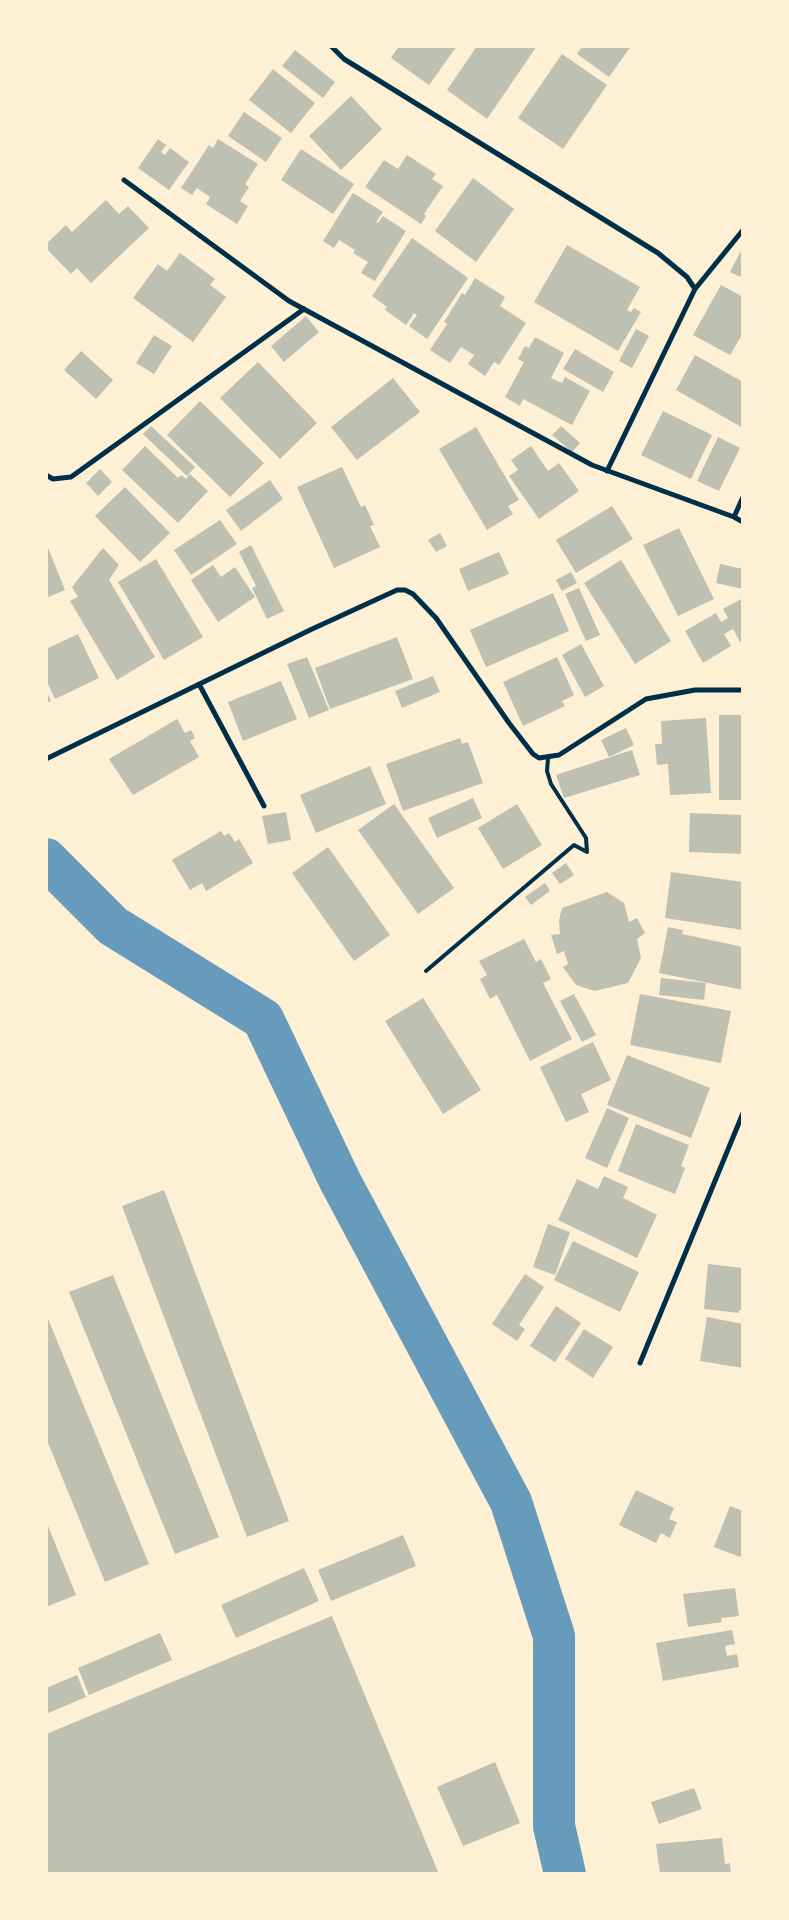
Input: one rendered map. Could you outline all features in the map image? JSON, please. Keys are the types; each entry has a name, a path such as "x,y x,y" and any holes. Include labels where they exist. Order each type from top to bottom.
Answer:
{"street":[{"path":"331,46 344,59 658,254 687,277 695,289"},
{"path":"124,180 289,301 592,466 734,517 743,522"},
{"path":"607,471 695,289 743,230"},
{"path":"46,475 52,479 70,477 304,309"},
{"path":"734,517 743,496"},
{"path":"46,759 310,630 397,590 405,590 413,594 436,618 533,754 539,758 559,755 646,699 695,690 743,690"},
{"path":"199,684 264,806"},
{"path":"640,1362 743,1113"}],"lane":[{"path":"426,971 574,845 587,852 586,838 551,784 547,770 548,758"}],"building":[{"path":"399,46 457,46 429,85 391,58"},
{"path":"477,46 537,46 487,119 447,90"},
{"path":"582,46 631,46 609,77 577,54"},
{"path":"295,50 335,82 323,98 282,66"},
{"path":"562,54 607,85 563,149 518,118"},
{"path":"273,69 315,103 291,133 249,100"},
{"path":"351,96 382,129 341,170 309,136"},
{"path":"244,112 282,138 266,162 228,136"},
{"path":"158,139 166,145 161,152 165,155 170,148 189,162 169,190 138,168"},
{"path":"218,139 258,164 245,184 249,187 240,201 248,206 237,224 206,204 210,197 197,188 192,195 181,188 209,145 213,148"},
{"path":"301,149 354,184 333,214 281,180"},
{"path":"407,155 436,174 432,179 443,186 424,214 426,216 421,224 365,187 384,160 398,169"},
{"path":"473,178 514,209 476,262 435,231"},
{"path":"353,193 383,212 376,222 378,223 383,216 406,231 375,281 361,273 368,262 353,253 355,250 339,240 334,248 323,241"},
{"path":"106,200 119,214 128,206 149,228 91,283 77,268 71,274 46,248 46,244 66,225 72,232"},
{"path":"412,238 468,278 427,339 409,326 417,315 414,313 406,325 385,310 387,307 372,296"},
{"path":"567,245 640,287 627,310 631,312 634,308 641,312 618,351 534,302"},
{"path":"743,247 743,278 730,272"},
{"path":"180,253 215,279 210,285 226,297 193,342 133,298 158,264 167,271"},
{"path":"475,278 505,297 500,306 526,323 499,365 494,362 485,376 468,364 474,355 461,347 450,363 430,350 447,324 444,322 462,293 465,295"},
{"path":"721,285 743,297 743,333 730,355 693,335"},
{"path":"306,316 319,332 284,362 271,346"},
{"path":"636,329 649,336 632,368 619,361"},
{"path":"154,335 172,346 154,374 136,363"},
{"path":"535,337 564,353 551,378 562,383 565,377 590,391 572,425 523,399 520,406 505,397 524,362 518,359 525,346 529,348"},
{"path":"575,349 614,372 603,392 563,369"},
{"path":"81,351 113,380 96,399 64,370"},
{"path":"695,355 743,382 743,428 676,390"},
{"path":"258,362 317,423 280,459 220,398"},
{"path":"393,378 420,412 357,460 331,427"},
{"path":"200,401 264,463 230,497 167,435"},
{"path":"663,411 712,435 691,479 641,455"},
{"path":"151,426 195,467 187,476 143,434"},
{"path":"561,426 580,443 572,452 552,435"},
{"path":"476,427 519,500 508,506 513,514 487,530 439,449"},
{"path":"718,437 740,448 719,491 697,481"},
{"path":"145,446 178,478 181,475 186,479 190,474 208,491 178,523 122,470"},
{"path":"531,446 548,471 559,463 579,491 539,519 509,476 518,470 511,460"},
{"path":"342,467 361,507 365,505 374,525 370,526 380,547 334,568 297,487"},
{"path":"100,469 112,482 98,496 86,483"},
{"path":"270,480 283,499 241,531 226,510"},
{"path":"125,487 170,533 140,562 95,516"},
{"path":"612,506 633,539 576,573 556,540"},
{"path":"220,520 237,544 191,575 174,550"},
{"path":"679,528 714,599 678,616 643,545"},
{"path":"440,533 447,546 436,552 428,540"},
{"path":"251,545 284,611 267,619 252,588 256,586 239,552"},
{"path":"48,548 65,590 46,598 46,549"},
{"path":"103,548 119,565 109,580 155,657 117,680 70,601 78,597 72,587"},
{"path":"499,552 509,574 468,591 459,569"},
{"path":"156,559 203,637 164,660 118,582"},
{"path":"621,560 671,641 635,664 584,583"},
{"path":"720,564 743,569 743,589 716,583"},
{"path":"213,565 221,577 235,567 255,597 218,622 191,580"},
{"path":"571,572 577,583 562,591 556,580"},
{"path":"579,588 600,635 586,641 565,594"},
{"path":"553,593 569,631 486,667 470,630"},
{"path":"743,598 743,640 740,642 733,629 724,634 731,646 703,663 685,631 716,613 721,622 728,618 723,609"},
{"path":"78,634 99,678 55,699 46,680 46,649"},
{"path":"397,637 413,679 330,709 315,668"},
{"path":"581,644 604,686 585,697 562,655"},
{"path":"307,657 329,710 309,718 287,664"},
{"path":"557,657 574,695 562,701 565,706 523,726 503,682"},
{"path":"433,676 440,692 402,708 395,691"},
{"path":"281,681 297,719 243,741 228,702"},
{"path":"46,690 51,701 46,703"},
{"path":"719,715 743,715 743,800 719,800"},
{"path":"706,718 711,793 670,795 668,764 657,765 655,744 662,744 661,721"},
{"path":"177,719 185,733 191,730 195,738 190,741 199,757 133,795 109,759"},
{"path":"626,728 634,745 609,757 601,740"},
{"path":"460,738 462,744 468,742 483,783 403,811 386,764"},
{"path":"632,750 640,775 564,798 556,775"},
{"path":"370,766 386,804 316,833 300,795"},
{"path":"473,798 482,818 437,838 428,818"},
{"path":"394,804 454,888 418,914 358,830"},
{"path":"517,804 542,845 503,869 478,828"},
{"path":"286,812 291,840 268,844 262,816"},
{"path":"690,813 743,815 743,854 689,852"},
{"path":"221,831 224,836 229,833 235,842 239,839 253,863 206,891 202,883 190,890 172,860"},
{"path":"328,847 390,935 354,961 292,873"},
{"path":"566,863 574,875 560,884 552,873"},
{"path":"671,872 743,882 743,930 665,918"},
{"path":"545,883 550,891 531,905 525,897"},
{"path":"607,892 624,903 629,922 637,918 645,933 637,939 641,958 628,983 595,991 576,985 563,967 568,964 564,951 557,954 551,935 560,934 559,920 562,908"},
{"path":"668,927 683,930 682,934 743,947 743,990 659,973"},
{"path":"524,939 536,962 541,959 551,979 543,983 572,1039 530,1061 497,995 490,999 480,979 487,975 479,961"},
{"path":"661,978 706,983 704,1000 659,995"},
{"path":"574,994 596,1035 582,1042 560,1001"},
{"path":"640,994 731,1011 721,1063 630,1045"},
{"path":"423,998 481,1090 443,1114 385,1021"},
{"path":"593,1042 611,1080 581,1094 589,1112 566,1122 540,1067"},
{"path":"627,1055 710,1088 691,1138 607,1105"},
{"path":"607,1108 629,1118 607,1168 585,1158"},
{"path":"636,1124 689,1145 681,1166 685,1168 675,1194 618,1171"},
{"path":"604,1176 628,1187 623,1198 657,1215 637,1258 558,1220 577,1179 598,1189"},
{"path":"164,1190 289,1521 247,1537 122,1206"},
{"path":"548,1224 570,1232 555,1275 533,1267"},
{"path":"573,1241 639,1272 620,1312 554,1280"},
{"path":"708,1264 743,1268 743,1311 739,1310 739,1313 704,1309"},
{"path":"525,1274 544,1287 519,1325 525,1329 517,1341 492,1324"},
{"path":"113,1275 219,1537 175,1554 69,1292"},
{"path":"556,1306 581,1323 555,1362 530,1346"},
{"path":"46,1314 149,1564 105,1582 46,1438"},
{"path":"707,1317 743,1324 743,1368 700,1361"},
{"path":"584,1329 613,1347 593,1378 565,1359"},
{"path":"636,1490 674,1508 669,1519 677,1522 670,1538 661,1533 656,1543 619,1525"},
{"path":"730,1506 743,1511 743,1558 714,1547"},
{"path":"46,1521 76,1595 46,1607"},
{"path":"403,1535 416,1566 331,1601 318,1570"},
{"path":"304,1568 319,1601 236,1638 221,1605"},
{"path":"735,1588 739,1616 721,1618 722,1622 688,1627 683,1594"},
{"path":"332,1616 439,1874 46,1874 46,1734"},
{"path":"732,1630 735,1644 725,1646 727,1656 737,1654 739,1667 663,1681 656,1643"},
{"path":"160,1633 172,1660 89,1695 78,1668"},
{"path":"77,1675 86,1697 46,1714 46,1688"},
{"path":"495,1762 520,1823 463,1846 437,1787"},
{"path":"694,1788 702,1809 659,1824 651,1802"},
{"path":"722,1838 725,1864 730,1863 731,1874 660,1874 656,1844"}],"waterway":[{"path":"46,859 113,926 263,1019 340,1181 511,1502 554,1636 554,1826 565,1874"}]}
